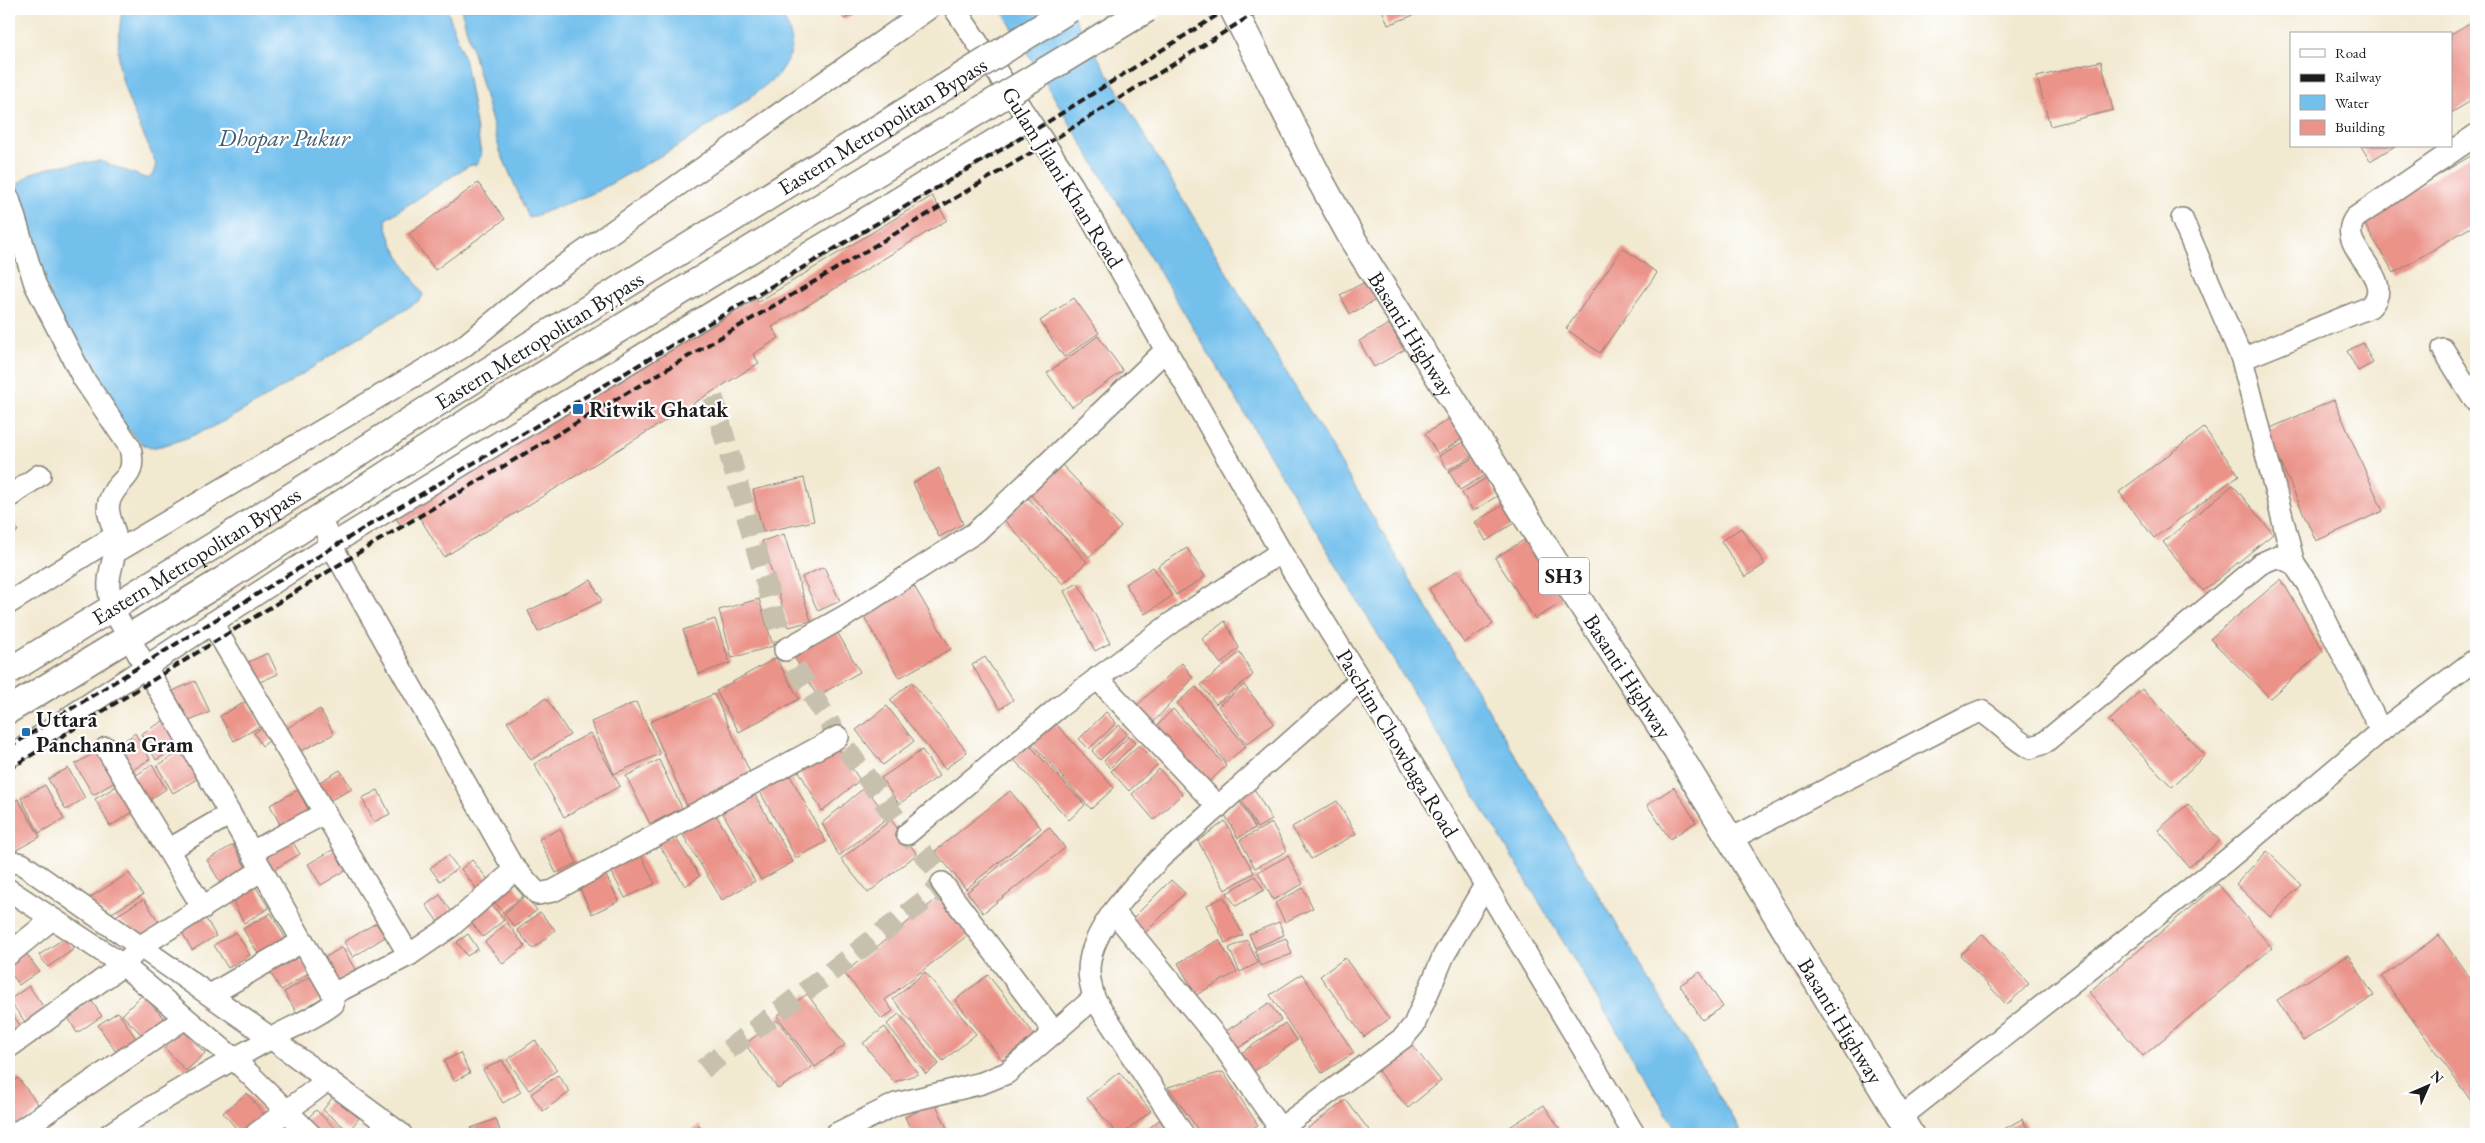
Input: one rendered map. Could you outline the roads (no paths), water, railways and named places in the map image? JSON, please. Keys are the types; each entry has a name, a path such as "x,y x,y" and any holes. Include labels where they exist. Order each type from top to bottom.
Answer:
{"main road":[{"name":"Eastern Metropolitan Bypass","path":"9,671 1070,9"},
{"path":"9,710 322,517 497,403 1147,9"},
{"name":"Basanti Highway","path":"1233,9 1321,182 1353,240 1731,839 1905,1126"}],"street":[{"path":"9,603 463,347 545,279 928,9"},
{"name":"Gulam Jilani Khan Road","path":"955,9 1072,185 1167,349"},
{"path":"9,757 331,545 1028,119"},
{"path":"2242,359 2370,307 2376,301 2379,293 2377,282 2351,239 2350,224 2355,218 2476,135"},
{"path":"9,199 35,284 83,378 130,447 133,460 131,470 109,503 109,518 115,544 108,580 108,592 112,608 147,666 333,994 333,1004 322,1012 271,1038 153,1104 110,1134"},
{"path":"2182,219 2242,359 2294,564 2308,585 2381,730"},
{"path":"785,650 855,610 976,532 1167,349"},
{"name":"Paschim Chowbaga Road","path":"1167,349 1281,552 1438,806 1484,887 1634,1134"},
{"path":"2442,349 2476,402"},
{"path":"9,497 40,475"},
{"path":"322,517 331,545 516,870 538,894 553,891 838,737"},
{"path":"907,834 1058,707 1173,622 1281,552"},
{"path":"1731,839 1964,718 1981,711 1996,720 2014,739 2030,748 2044,743 2260,564 2278,556 2294,564"},
{"path":"212,623 409,955"},
{"path":"1905,1126 2381,730 2476,659"},
{"path":"1097,678 1218,807"},
{"path":"1183,1134 1094,998 1089,972 1093,949 1098,935 1114,912 1159,859 1360,680"},
{"path":"106,748 203,908"},
{"path":"168,850 230,814"},
{"path":"9,1047 123,965 141,946 203,908 257,861 325,814"},
{"path":"9,862 22,864 141,946 271,1038 401,1134"},
{"path":"333,994 409,955 450,927 516,870"},
{"path":"942,883 1055,1033"},
{"path":"1114,912 1222,1044 1276,1132 1403,1038 1414,1025 1444,955 1484,887"},
{"path":"9,890 123,965 234,1059 310,1134"},
{"path":"9,954 52,919"},
{"path":"210,995 303,942"},
{"path":"836,1134 896,1104 982,1083 1007,1073 1094,998"},
{"path":"15,1134 186,1018"},
{"path":"256,1134 328,1080"}],"water":[{"name":"Dhopar Pukur","path":"122,9 447,9 465,62 481,154 478,164 468,166 386,219 387,228 395,248 423,295 420,300 227,419 174,442 150,448 140,442 120,421 44,294 16,192 20,182 32,173 56,166 100,161 148,179 153,174 156,164 131,107 120,70 118,47"},
{"path":"461,9 777,9 788,27 792,41 790,55 777,76 748,99 680,145 594,193 529,218 500,151"},
{"path":"1001,9 1069,9 1742,1134 1679,1134"}],"tunnel":[{"path":"703,1069 933,894 942,883 936,869 907,834 838,737 785,650 713,397"}],"railway":[{"path":"9,747 366,527 1046,123 1227,9"},
{"path":"9,769 376,542 1056,138 1261,9"}],"place":[{"name":"Ritwik Ghatak","path":"578,409"},
{"name":"Uttara Panchanna Gram","path":"26,732"}]}
